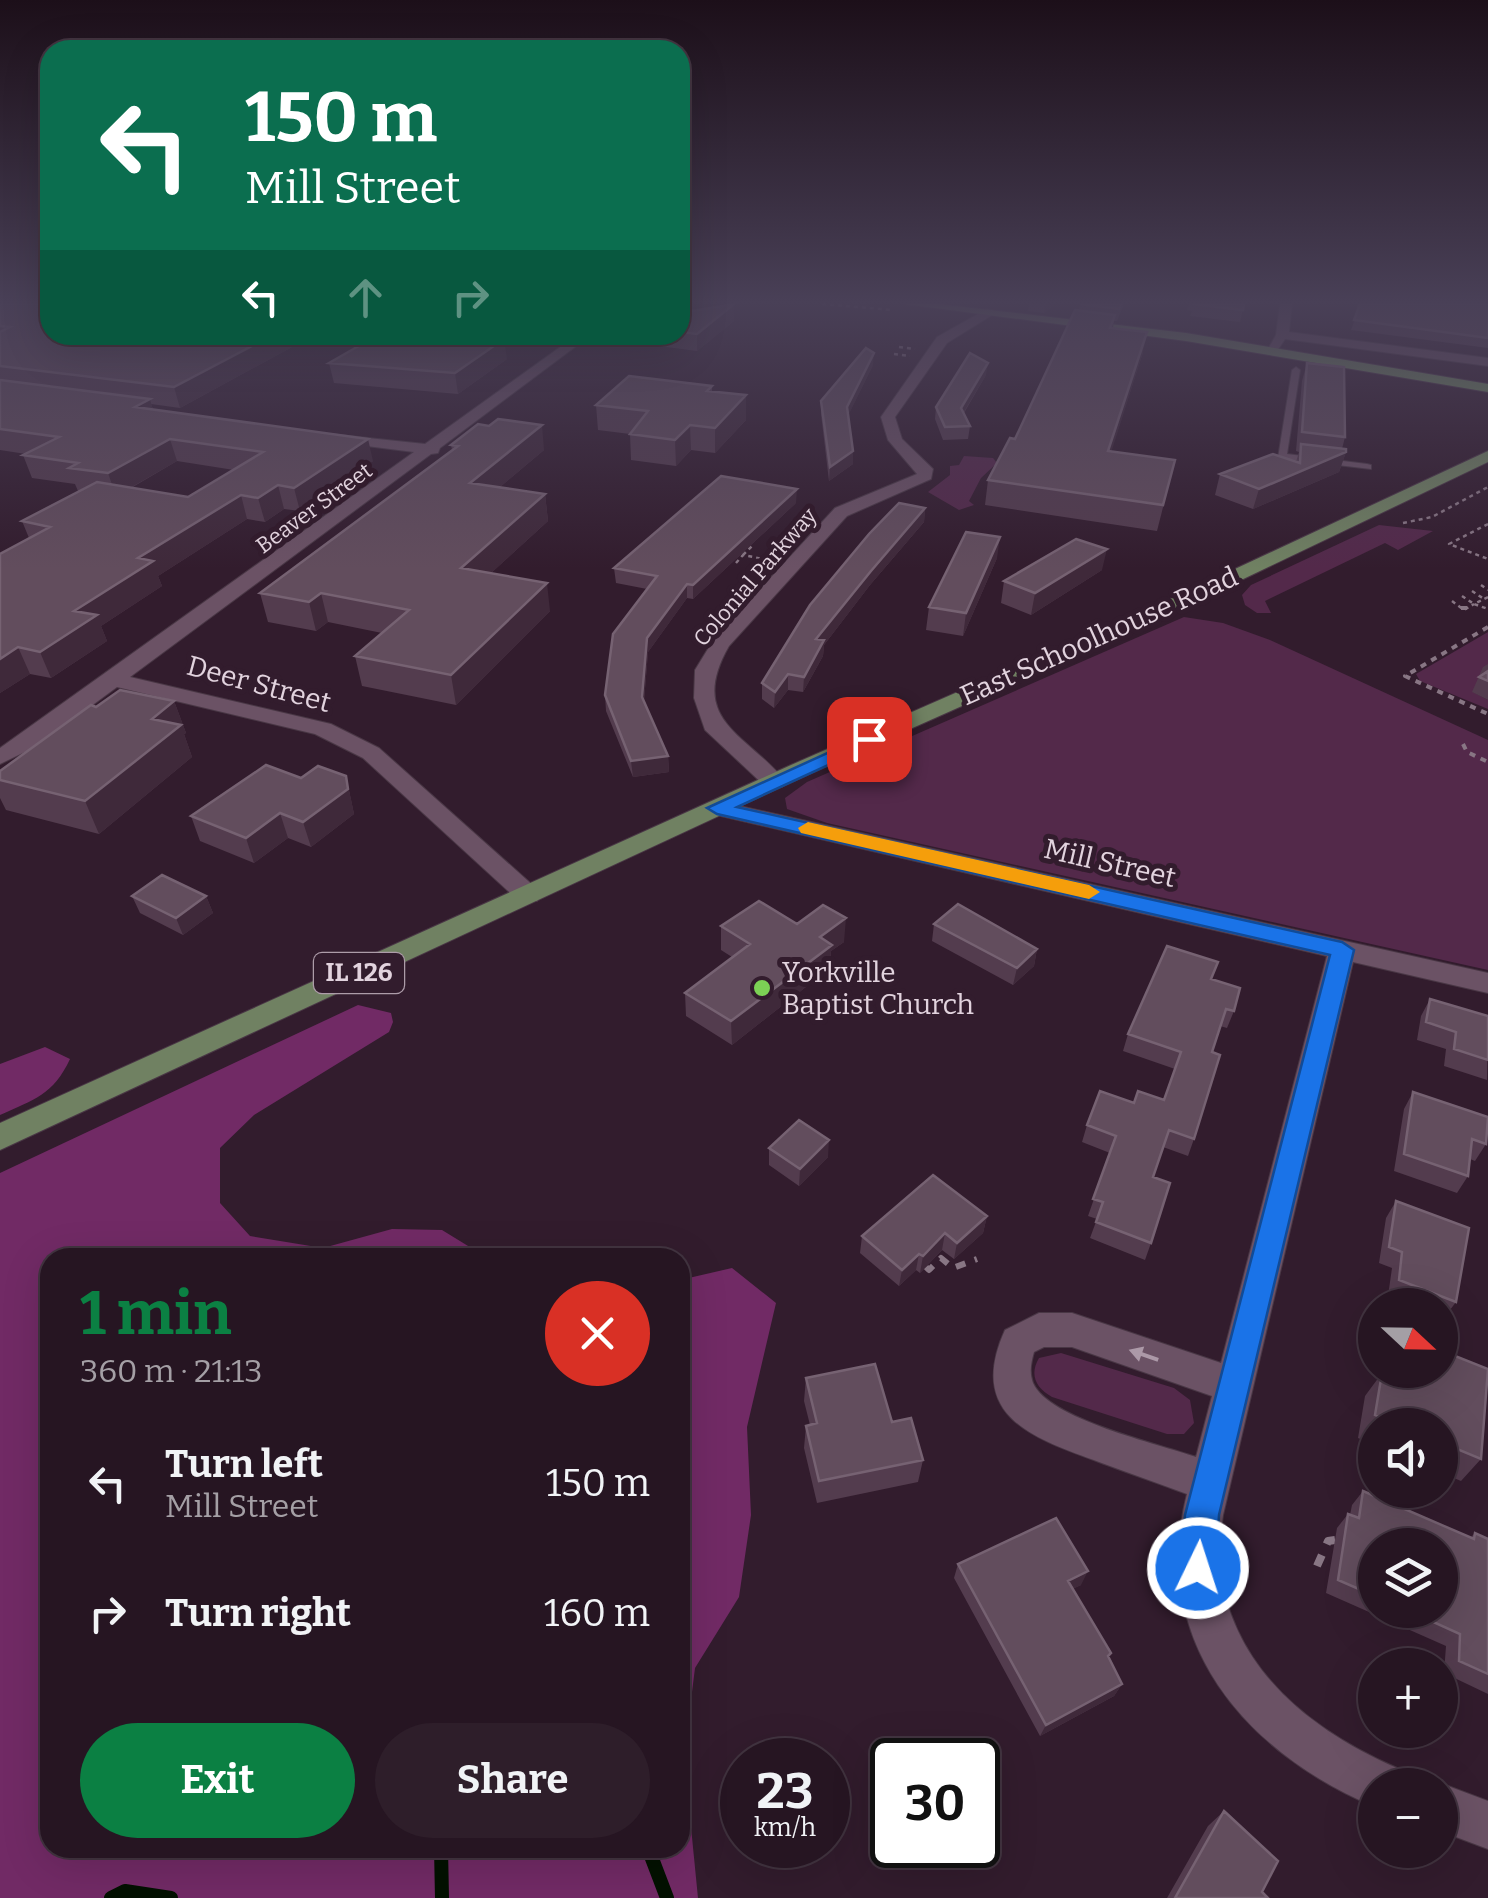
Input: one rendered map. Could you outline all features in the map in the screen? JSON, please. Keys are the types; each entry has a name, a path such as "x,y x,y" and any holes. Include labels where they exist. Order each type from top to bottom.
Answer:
{"main road":[{"name":"East Schoolhouse Road","path":"0,1137 774,782 1184,600 1488,456"}],"street":[{"name":"Beaver Street","path":"116,680 509,393"},
{"name":"Colonial Parkway","path":"774,782 716,730 705,698 705,670 721,643 841,512 866,498 916,483 925,476 926,469 896,444 888,430 888,417 905,393"},
{"path":"322,435 433,450"},
{"path":"0,757 116,680"},
{"name":"Deer Street","path":"116,680 323,729 371,752 528,895"},
{"name":"Mill Street","path":"717,808 1488,983"},
{"path":"1342,950 1202,1515 1198,1568 1206,1611 1225,1656 1250,1695 1284,1731 1358,1773"},
{"path":"1210,1482 1046,1424 1017,1396 1011,1368 1018,1342 1039,1330 1072,1330 1236,1386"},
{"path":"1458,1814 1488,1825"}],"lane":[{"path":"1292,393 1282,456 1367,467"}],"path":[{"path":"1403,523 1432,516 1488,487"},
{"path":"1488,524 1449,544 1488,558"},
{"path":"744,554 772,560"},
{"path":"1481,585 1487,595"},
{"path":"1472,591 1487,595"},
{"path":"1452,601 1464,610 1487,595"},
{"path":"1462,596 1488,609"},
{"path":"1488,626 1405,676 1488,714"},
{"path":"1464,744 1467,752 1488,762"},
{"path":"926,1267 928,1270 941,1258 953,1268 977,1259"},
{"path":"1317,1566 1328,1542 1335,1540"}],"shaded area":[{"path":"964,456 993,458 997,463 981,478 969,501 974,505 959,510 928,492 950,475 950,466 959,465"},
{"path":"1379,525 1433,531 1398,550 1385,543 1265,601 1271,613 1257,613 1245,605 1242,595 1251,585"},
{"path":"1184,617 1223,623 1270,640 1488,740 1488,970 827,823 787,809 785,798 807,782"},
{"path":"1488,632 1488,675 1473,692 1488,700 1488,709 1420,681 1416,674"},
{"path":"358,1005 391,1013 389,1032 254,1115 220,1148 220,1203 250,1236 323,1248 40,1248 40,1858 690,1858 690,1817 698,1898 0,1898 0,1173"},
{"path":"45,1047 70,1059 64,1071 42,1094 0,1115 0,1064"},
{"path":"392,1229 442,1230 471,1248 323,1248"},
{"path":"732,1268 776,1303 747,1427 751,1515 739,1597 695,1668 690,1708 690,1278"},
{"path":"1061,1353 1174,1388 1190,1400 1194,1423 1184,1434 1167,1434 1052,1397 1038,1385 1035,1370 1039,1358"}],"building":[{"path":"0,393 99,393 150,399 135,407 368,439 294,488 278,485 258,498 241,495 138,558 153,561 74,611 97,615 40,652 18,647 0,659 0,554 50,527 22,521 97,482 188,497 263,452 170,439 108,473 69,468 78,463 23,455 59,437 0,429"},
{"path":"610,393 746,395 715,428 690,425 675,440 630,434 648,411 596,405"},
{"path":"828,393 854,393 847,407 853,451 830,467 821,401"},
{"path":"945,393 970,393 961,408 970,426 945,427 936,407"},
{"path":"1037,393 1127,393 1108,451 1175,460 1163,505 988,480 1010,438 1015,439"},
{"path":"1305,393 1344,393 1345,437 1302,432"},
{"path":"498,419 542,425 470,483 545,494 461,568 547,583 451,675 355,656 409,610 321,593 309,602 260,593 458,446 451,445 478,424 489,426"},
{"path":"1301,444 1346,452 1259,489 1220,474 1273,454 1300,463"},
{"path":"721,476 797,489 693,585 687,584 647,638 642,697 668,756 631,761 605,695 613,634 657,576 614,568"},
{"path":"899,503 925,508 816,639 824,640 804,677 788,674 775,692 762,683 810,605"},
{"path":"966,532 1000,537 966,613 929,607"},
{"path":"1076,539 1107,549 1035,593 1004,581"},
{"path":"120,690 174,701 152,719 181,725 85,801 0,780 0,771 91,705 96,707"},
{"path":"266,765 301,778 318,766 346,776 348,789 303,822 280,813 246,838 191,816"},
{"path":"162,875 206,896 176,918 132,896"},
{"path":"759,901 797,924 823,905 846,918 820,937 832,945 731,1021 685,993 750,944 721,926"},
{"path":"958,904 1037,949 1017,968 934,924"},
{"path":"1167,946 1218,962 1211,979 1240,988 1234,1011 1226,1009 1212,1052 1220,1055 1194,1139 1169,1130 1153,1177 1170,1183 1151,1243 1096,1222 1103,1202 1093,1199 1116,1136 1087,1125 1100,1091 1134,1103 1138,1091 1164,1100 1181,1052 1128,1034"},
{"path":"1430,999 1488,1016 1488,1060 1454,1049 1456,1032 1426,1022"},
{"path":"1413,1092 1488,1117 1486,1144 1472,1139 1468,1176 1404,1154"},
{"path":"799,1120 829,1140 800,1169 769,1148"},
{"path":"933,1175 987,1216 957,1243 945,1233 923,1256 919,1254 902,1270 862,1236"},
{"path":"1396,1201 1469,1228 1458,1291 1420,1288 1399,1280 1402,1252 1389,1247"},
{"path":"1458,1357 1488,1369 1481,1459 1458,1449 1458,1408 1376,1408 1380,1388 1458,1388"},
{"path":"875,1364 892,1422 911,1418 923,1460 819,1481 806,1426 817,1423 806,1378"},
{"path":"1360,1508 1402,1508 1449,1528 1358,1528 1358,1589 1338,1580 1348,1514 1359,1518"},
{"path":"1056,1518 1088,1571 1068,1581 1111,1653 1108,1656 1122,1684 1046,1725 958,1564"},
{"path":"1458,1532 1474,1539 1475,1533 1488,1539 1488,1674 1459,1661 1460,1634 1447,1628 1458,1628"},
{"path":"1224,1811 1278,1861 1262,1892 1268,1898 1175,1898"}],"waterway":[{"path":"441,1858 442,1898"},
{"path":"652,1858 667,1898"},
{"path":"111,1898 125,1891 171,1898"}],"slow traffic":[{"path":"808,828 1089,892"}],"place":[{"name":"Yorkville Baptist Church","path":"762,988"}],"route":[{"path":"869,739 717,808 1342,950 1202,1515 1198,1568"}]}
